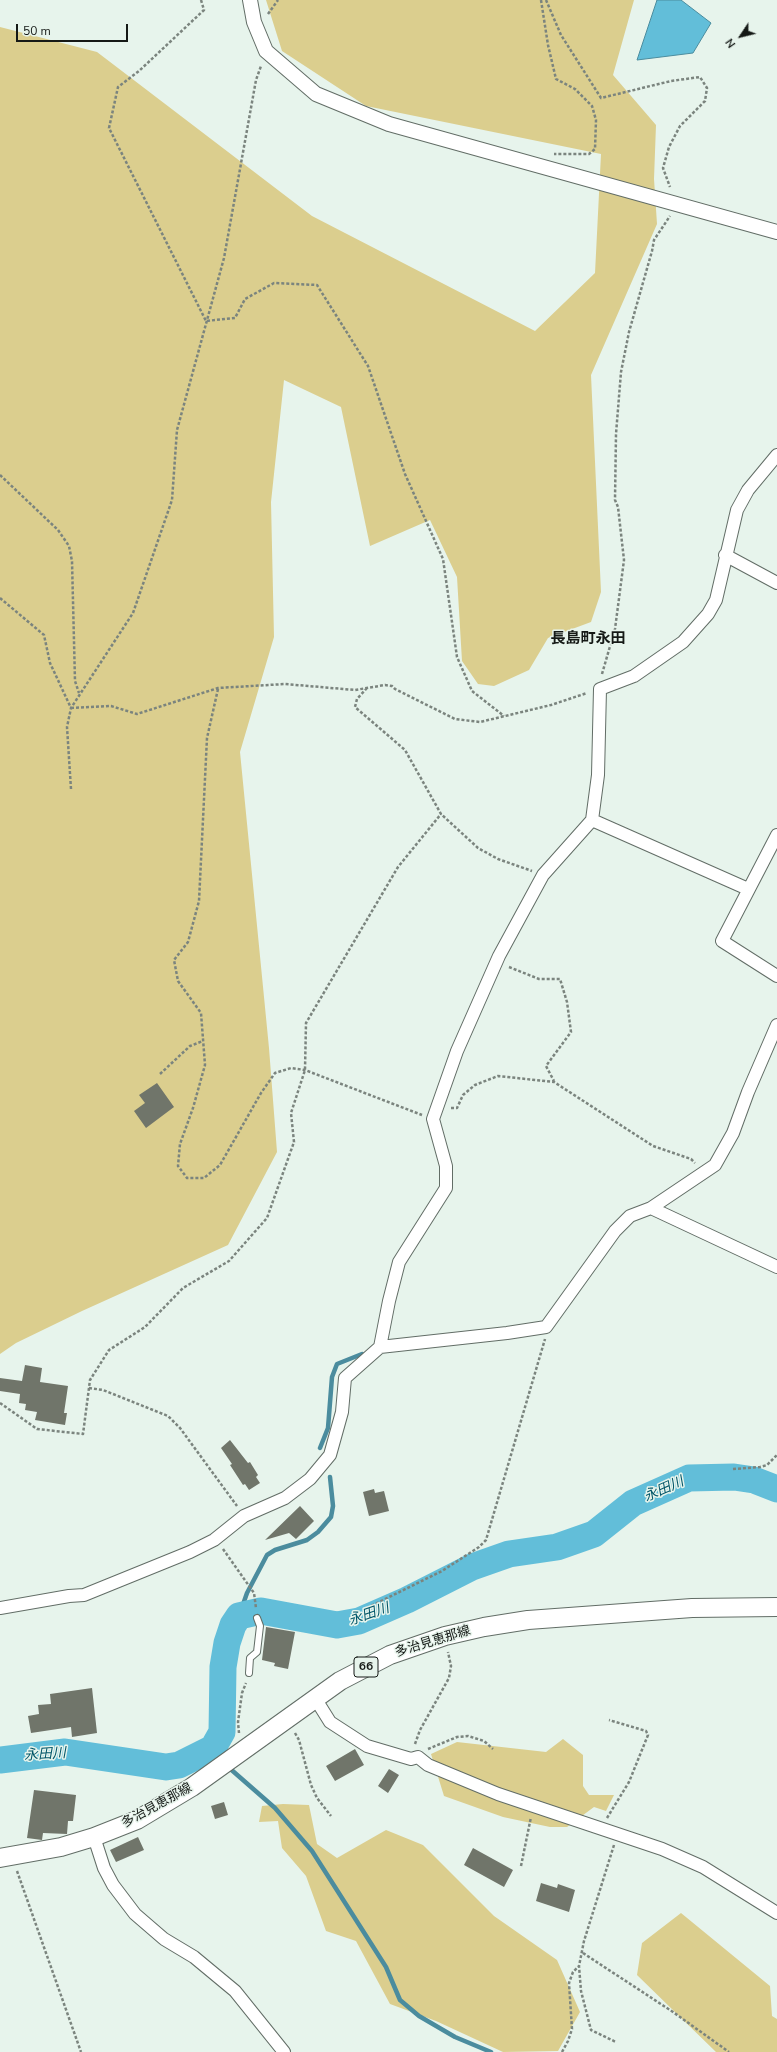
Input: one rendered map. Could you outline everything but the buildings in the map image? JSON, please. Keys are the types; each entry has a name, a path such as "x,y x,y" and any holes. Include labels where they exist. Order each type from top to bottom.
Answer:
{"main road":[{"name":"多治見恵那線","path":"6,1857 61,1847 94,1837 137,1820 192,1787 340,1681 390,1655 445,1636 484,1627 528,1620 692,1608 777,1607"}],"street":[{"path":"250,0 254,22 266,51 316,94 389,124 678,206 777,232"},
{"path":"380,1347 388,1302 399,1262 446,1188 446,1166 434,1114 457,1051 496,963 543,875 592,820 598,775 600,689 634,676 683,642 708,614 716,600 737,510 748,490 777,455"},
{"path":"726,556 777,583"},
{"path":"592,820 748,888"},
{"path":"777,835 748,888 722,941 777,976"},
{"path":"0,1608 69,1596 84,1595 190,1552 216,1538 244,1516 285,1498 310,1480 330,1455 342,1412 345,1378 380,1347 507,1333 546,1327 615,1231 630,1216 650,1208 715,1165 733,1133 748,1092 777,1025"},
{"path":"650,1208 777,1267"},
{"path":"315,1698 330,1722 367,1746 411,1759 418,1757 428,1765 456,1778 532,1806 662,1849 703,1867 777,1913"},
{"path":"94,1837 104,1868 113,1886 135,1914 164,1939 194,1957 235,1991 284,2052"}],"lane":[{"path":"250,1673 250,1658 257,1652 260,1626 257,1618"}],"path":[{"path":"201,0 204,10 139,72 118,87 109,128 206,321"},
{"path":"541,0 548,45 556,79 575,89 592,106 596,120 595,148 589,154 555,154 548,152"},
{"path":"71,708 111,706 137,714 218,688 285,684 355,690 385,685 392,686 395,689 455,719 480,722 551,705 600,689 603,667 615,630 624,560 618,507 615,500 616,434 621,372 629,332 654,240 678,206 663,168 669,147 680,126 705,101 707,88 700,77 671,81 601,98 561,35 546,0"},
{"path":"71,788 67,727 71,708 133,613 172,500 177,430 224,258 256,80 266,51"},
{"path":"206,321 235,318 245,299 274,283 317,285 368,366 405,474 443,559 457,657 472,691 504,716"},
{"path":"0,475 58,530 69,546 72,561 75,681 79,694"},
{"path":"0,598 44,635 50,663 71,708"},
{"path":"218,688 207,738 198,901 188,942 174,960 178,981 200,1012 205,1065 194,1108 180,1144 178,1166 188,1178 204,1178 220,1165 261,1093 275,1073 291,1068 305,1070 434,1114 457,1108 462,1095 475,1085 498,1076 554,1082 653,1146 691,1159 703,1173"},
{"path":"367,688 357,699 355,707 405,750 441,814 478,848 498,859 543,875"},
{"path":"0,1403 37,1429 83,1434 90,1380 109,1350 145,1327 183,1288 229,1261 267,1218 294,1142 291,1113 305,1070 306,1023 398,867 441,814"},
{"path":"496,963 538,979 560,979 567,1002 571,1032 546,1066 554,1082"},
{"path":"160,1074 190,1046 203,1041"},
{"path":"367,1608 442,1571 479,1547 486,1540 545,1343 546,1327"},
{"path":"89,1388 103,1390 168,1416 180,1428 244,1516"},
{"path":"733,1469 767,1465 777,1455"},
{"path":"216,1538 254,1593 255,1603"},
{"path":"445,1636 451,1666 449,1678 420,1730 415,1743 418,1757 432,1746 457,1737 475,1738 484,1741 493,1749"},
{"path":"248,1746 239,1734 238,1722 242,1693 250,1673"},
{"path":"286,1719 299,1740 310,1785 317,1798 331,1816"},
{"path":"601,1829 624,1791 648,1735 646,1731 609,1720"},
{"path":"521,1866 532,1806"},
{"path":"616,1834 613,1852 584,1940 583,1953 579,1966 581,1991 591,2030 616,2042"},
{"path":"6,1857 80,2052"},
{"path":"583,1953 648,1995 729,2052"},
{"path":"562,2052 572,2029 569,1983 573,1972 579,1966"}],"shaded area":[{"path":"266,0 634,0 613,75 656,125 654,179 657,224 591,375 601,592 591,622 548,638 529,670 494,686 478,684 462,661 457,577 430,520 370,546 341,407 284,380 271,502 274,637 240,752 269,1048 277,1152 228,1245 82,1311 16,1343 0,1354 0,27 97,52 312,216 535,331 595,273 601,154 366,106 282,51"},
{"path":"563,1739 583,1755 583,1786 589,1795 614,1795 606,1811 594,1807 567,1827 550,1827 503,1817 444,1796 431,1754 457,1742 546,1752"},
{"path":"283,1804 309,1805 317,1844 337,1858 386,1830 423,1845 494,1916 557,1960 580,2012 558,2051 503,2052 436,2021 390,2004 356,1941 326,1931 306,1876 282,1848 278,1821 259,1822 262,1806"},
{"path":"681,1913 770,1986 772,2016 777,2019 777,2052 716,2052 637,1975 642,1943"}],"water":[{"path":"657,0 681,0 711,23 693,53 637,60"}],"waterway":[{"path":"320,1448 328,1428 332,1377 337,1364 362,1354"},
{"path":"239,1616 247,1593 267,1555 275,1550 307,1540 318,1532 331,1517 333,1506 330,1477"},
{"name":"永田川","path":"0,1760 65,1752 166,1767 179,1765 213,1748 222,1732 223,1667 227,1643 233,1625 239,1616 261,1611 337,1625 359,1621 407,1600 472,1567 509,1554 557,1547 594,1534 633,1503 689,1478 734,1477 754,1480 777,1489"},
{"path":"209,1750 221,1761"},
{"path":"227,1766 275,1808 312,1851 386,1967 400,2000 419,2016 455,2037 491,2052"}],"district":[{"name":"長島町永田","path":"588,639"}]}
